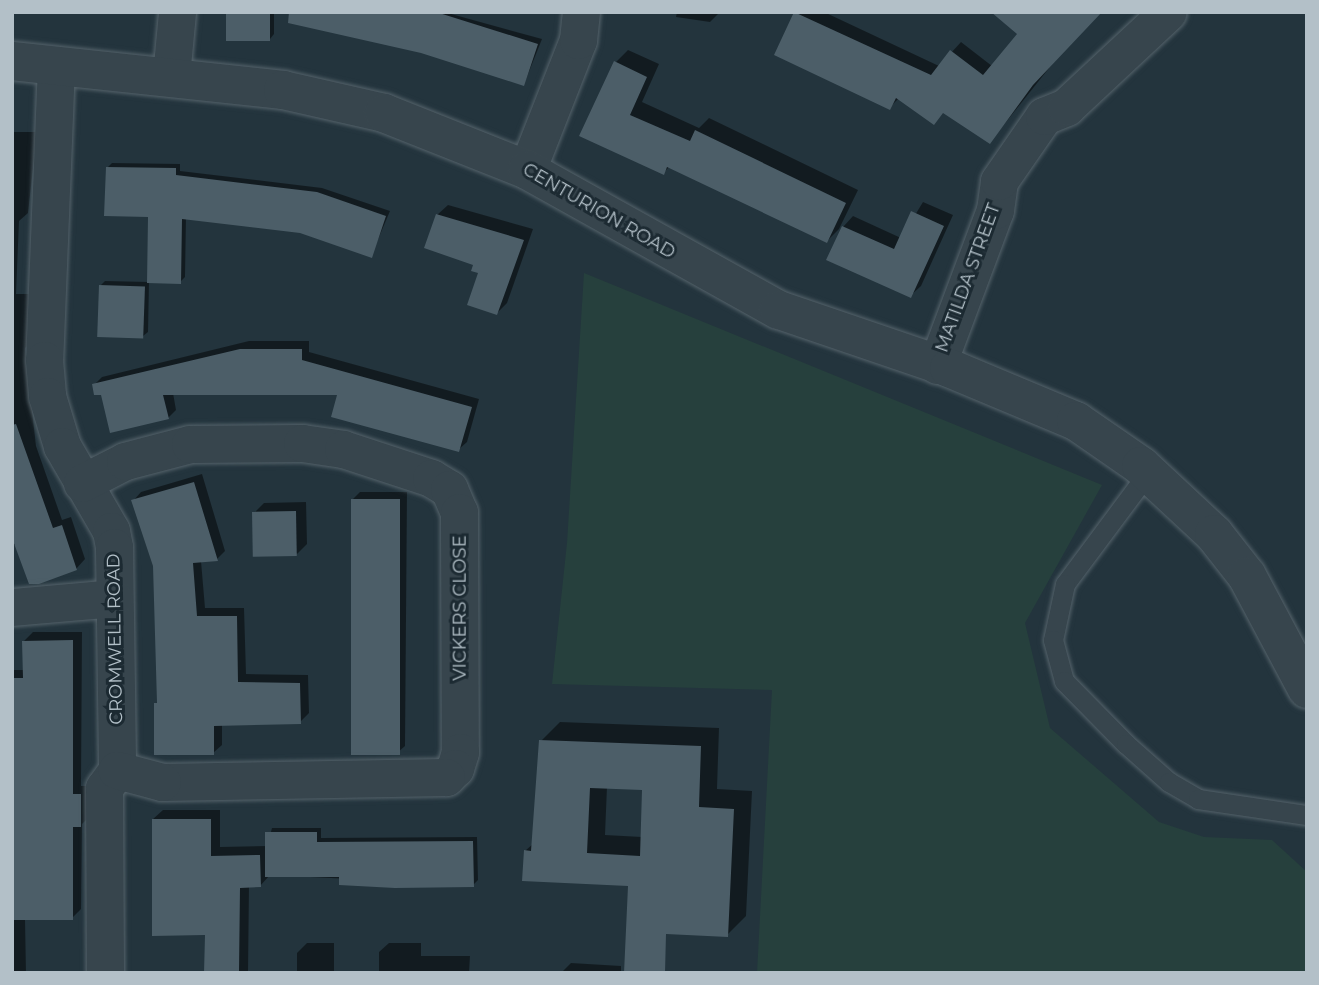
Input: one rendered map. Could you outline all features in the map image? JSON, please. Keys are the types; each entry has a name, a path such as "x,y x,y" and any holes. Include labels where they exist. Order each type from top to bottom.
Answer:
{"street":[{"path":"171,76 177,12"},
{"path":"527,170 578,40 581,12"},
{"name":"MATILDA STREET","path":"937,365 995,211 999,181 1044,116 1066,107 1168,12"},
{"name":"CENTURION ROAD","path":"12,61 283,90 384,113 527,170 779,310 937,365 1076,421 1147,474 1213,534 1247,576 1307,689"},
{"name":"CROMWELL ROAD","path":"56,65 44,360 53,425 82,483 111,531 117,770 104,788 105,973"},
{"name":"VICKERS CLOSE","path":"82,483 125,461 178,446 302,443 343,449 431,478 449,489 459,512 460,752 455,768 446,777 162,782 117,770"},
{"path":"12,607 114,598"}],"lane":[{"path":"1147,474 1066,584 1053,640 1064,681 1126,744 1169,782 1198,799 1307,815"}],"green space":[{"path":"584,273 1102,485 1025,623 1050,728 1159,822 1204,837 1272,840 1307,872 1307,973 757,973 772,690 552,684 567,543"}],"building":[{"path":"226,12 270,12 270,41 226,41"},
{"path":"289,12 436,12 538,44 524,86 421,53 288,23"},
{"path":"794,12 931,75 950,50 983,75 1017,34 991,12 1102,12 1033,85 990,144 943,113 934,125 896,98 890,110 774,55"},
{"path":"614,61 647,77 630,115 690,141 695,130 846,203 827,243 667,167 664,175 579,136"},
{"path":"106,167 176,168 176,175 317,192 386,216 372,258 300,233 182,219 181,284 147,283 148,217 104,216"},
{"path":"911,211 944,226 911,298 826,260 842,226 894,249"},
{"path":"436,214 524,240 497,315 467,305 478,273 471,271 473,265 424,248"},
{"path":"99,285 145,287 143,339 97,337"},
{"path":"240,349 302,349 302,360 472,407 459,452 331,417 337,395 163,395 169,419 110,433 101,395 94,395 92,384"},
{"path":"16,424 53,528 62,525 77,570 39,584 29,584 12,538 12,425"},
{"path":"194,482 218,561 193,563 197,616 237,616 238,682 300,683 301,724 214,726 214,755 154,755 154,703 157,703 153,566 131,500"},
{"path":"351,499 400,499 400,755 351,755"},
{"path":"296,511 297,556 253,557 252,512"},
{"path":"73,640 73,794 81,794 81,827 73,827 73,920 12,920 12,678 23,678 22,641"},
{"path":"539,740 701,746 699,807 734,809 728,937 666,934 665,973 624,973 628,886 522,881 524,850 531,851","holes":["590,788 642,790 640,856 587,853"]},
{"path":"152,819 211,819 211,856 260,855 261,887 240,888 239,973 204,973 205,935 152,936"},
{"path":"265,832 317,832 317,842 473,841 474,887 395,888 339,885 339,877 265,877"}]}
